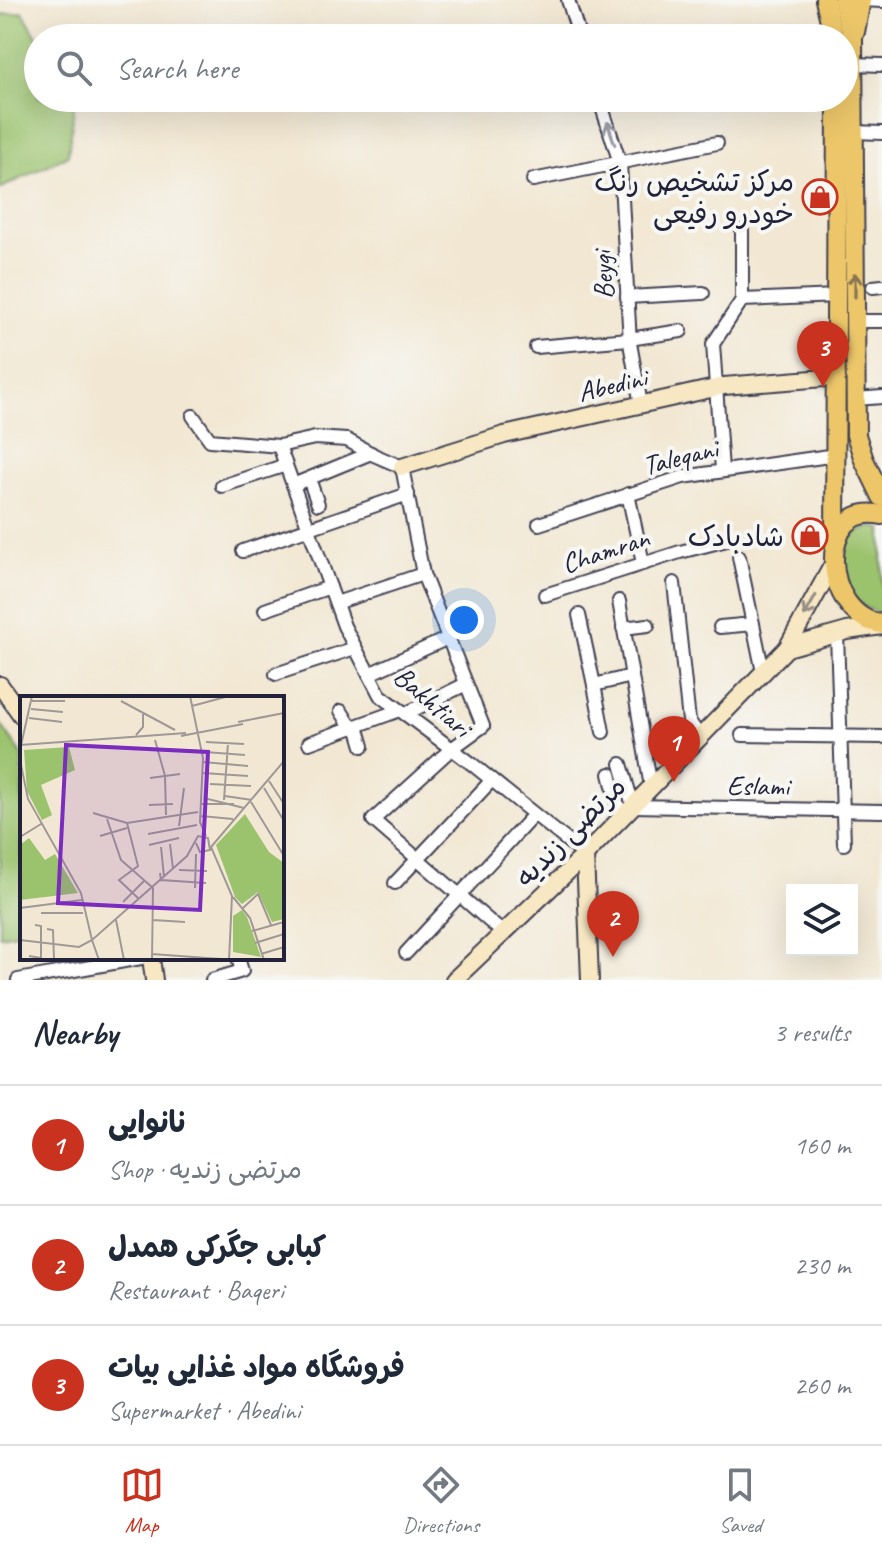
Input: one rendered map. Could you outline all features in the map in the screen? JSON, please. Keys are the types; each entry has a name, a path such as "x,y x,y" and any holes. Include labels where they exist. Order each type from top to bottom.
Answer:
{"main road":[{"path":"825,0 831,24"},
{"path":"843,0 849,24"},
{"path":"856,24 861,0"},
{"path":"837,112 838,296 833,564 848,605 864,619 882,625"},
{"path":"854,112 856,435 882,497"},
{"name":"Abedini","path":"402,467 504,435 718,387 837,377"},
{"path":"835,543 844,526 856,518 875,513 882,515"},
{"path":"787,648 833,564"},
{"path":"787,648 882,625"},
{"name":"مرتضی زندیه","path":"454,980 585,855 787,648"},
{"path":"0,685 20,713"},
{"path":"585,855 590,980"},
{"path":"151,960 154,980"}],"street":[{"path":"568,0 576,24"},
{"path":"861,0 882,1"},
{"path":"858,64 882,65"},
{"name":"Beygi","path":"604,112 620,163 629,339 641,405"},
{"path":"854,132 882,133"},
{"path":"533,180 717,143"},
{"path":"722,470 713,344 742,300 742,231"},
{"path":"627,297 703,293"},
{"path":"742,300 838,296"},
{"path":"855,321 882,321"},
{"path":"536,347 681,331"},
{"path":"856,399 882,397"},
{"path":"193,416 210,440 279,446 315,438 347,440 402,467 423,574 483,726 450,750 373,820 503,933"},
{"name":"Bakhtiari","path":"279,446 336,603 380,695 585,855"},
{"path":"293,485 371,453"},
{"name":"Taleqani","path":"539,524 683,477 836,455"},
{"path":"222,486 286,465"},
{"path":"309,479 318,504"},
{"path":"243,551 408,494"},
{"path":"628,494 643,563"},
{"name":"Chamran","path":"545,595 727,540"},
{"path":"739,557 763,672"},
{"path":"336,603 423,574"},
{"path":"674,583 689,721 700,737"},
{"path":"265,610 330,587"},
{"path":"619,601 651,787"},
{"path":"579,615 603,732"},
{"path":"720,627 753,624"},
{"path":"623,628 648,625"},
{"path":"837,634 844,844"},
{"path":"369,674 448,638"},
{"path":"276,674 355,648"},
{"path":"594,685 632,676"},
{"path":"309,743 403,712 466,684"},
{"path":"341,711 354,727 363,746"},
{"path":"742,735 882,737"},
{"path":"621,764 627,812"},
{"path":"610,774 627,812"},
{"path":"395,883 492,780"},
{"name":"Eslami","path":"627,812 882,811"},
{"path":"406,953 529,820"},
{"path":"18,980 130,960"},
{"path":"212,980 242,971 239,960"}],"green space":[{"path":"23,12 30,24 24,24 24,112 73,112 68,155 0,189 0,15"},
{"path":"874,527 882,529 882,613 867,608 855,599 843,571 843,556 848,542 858,532"},
{"path":"0,723 20,752 20,932 0,936"}],"place":[{"name":"مرکز تشخیص رنگ خودرو رفیعی","path":"820,197"},
{"name":"فروشگاه مواد غذایی بیات","path":"823,387"},
{"name":"شادبادک","path":"810,536"},
{"name":"نانوایی","path":"674,782"},
{"name":"کبابی جگرکی همدل","path":"613,957"}]}
